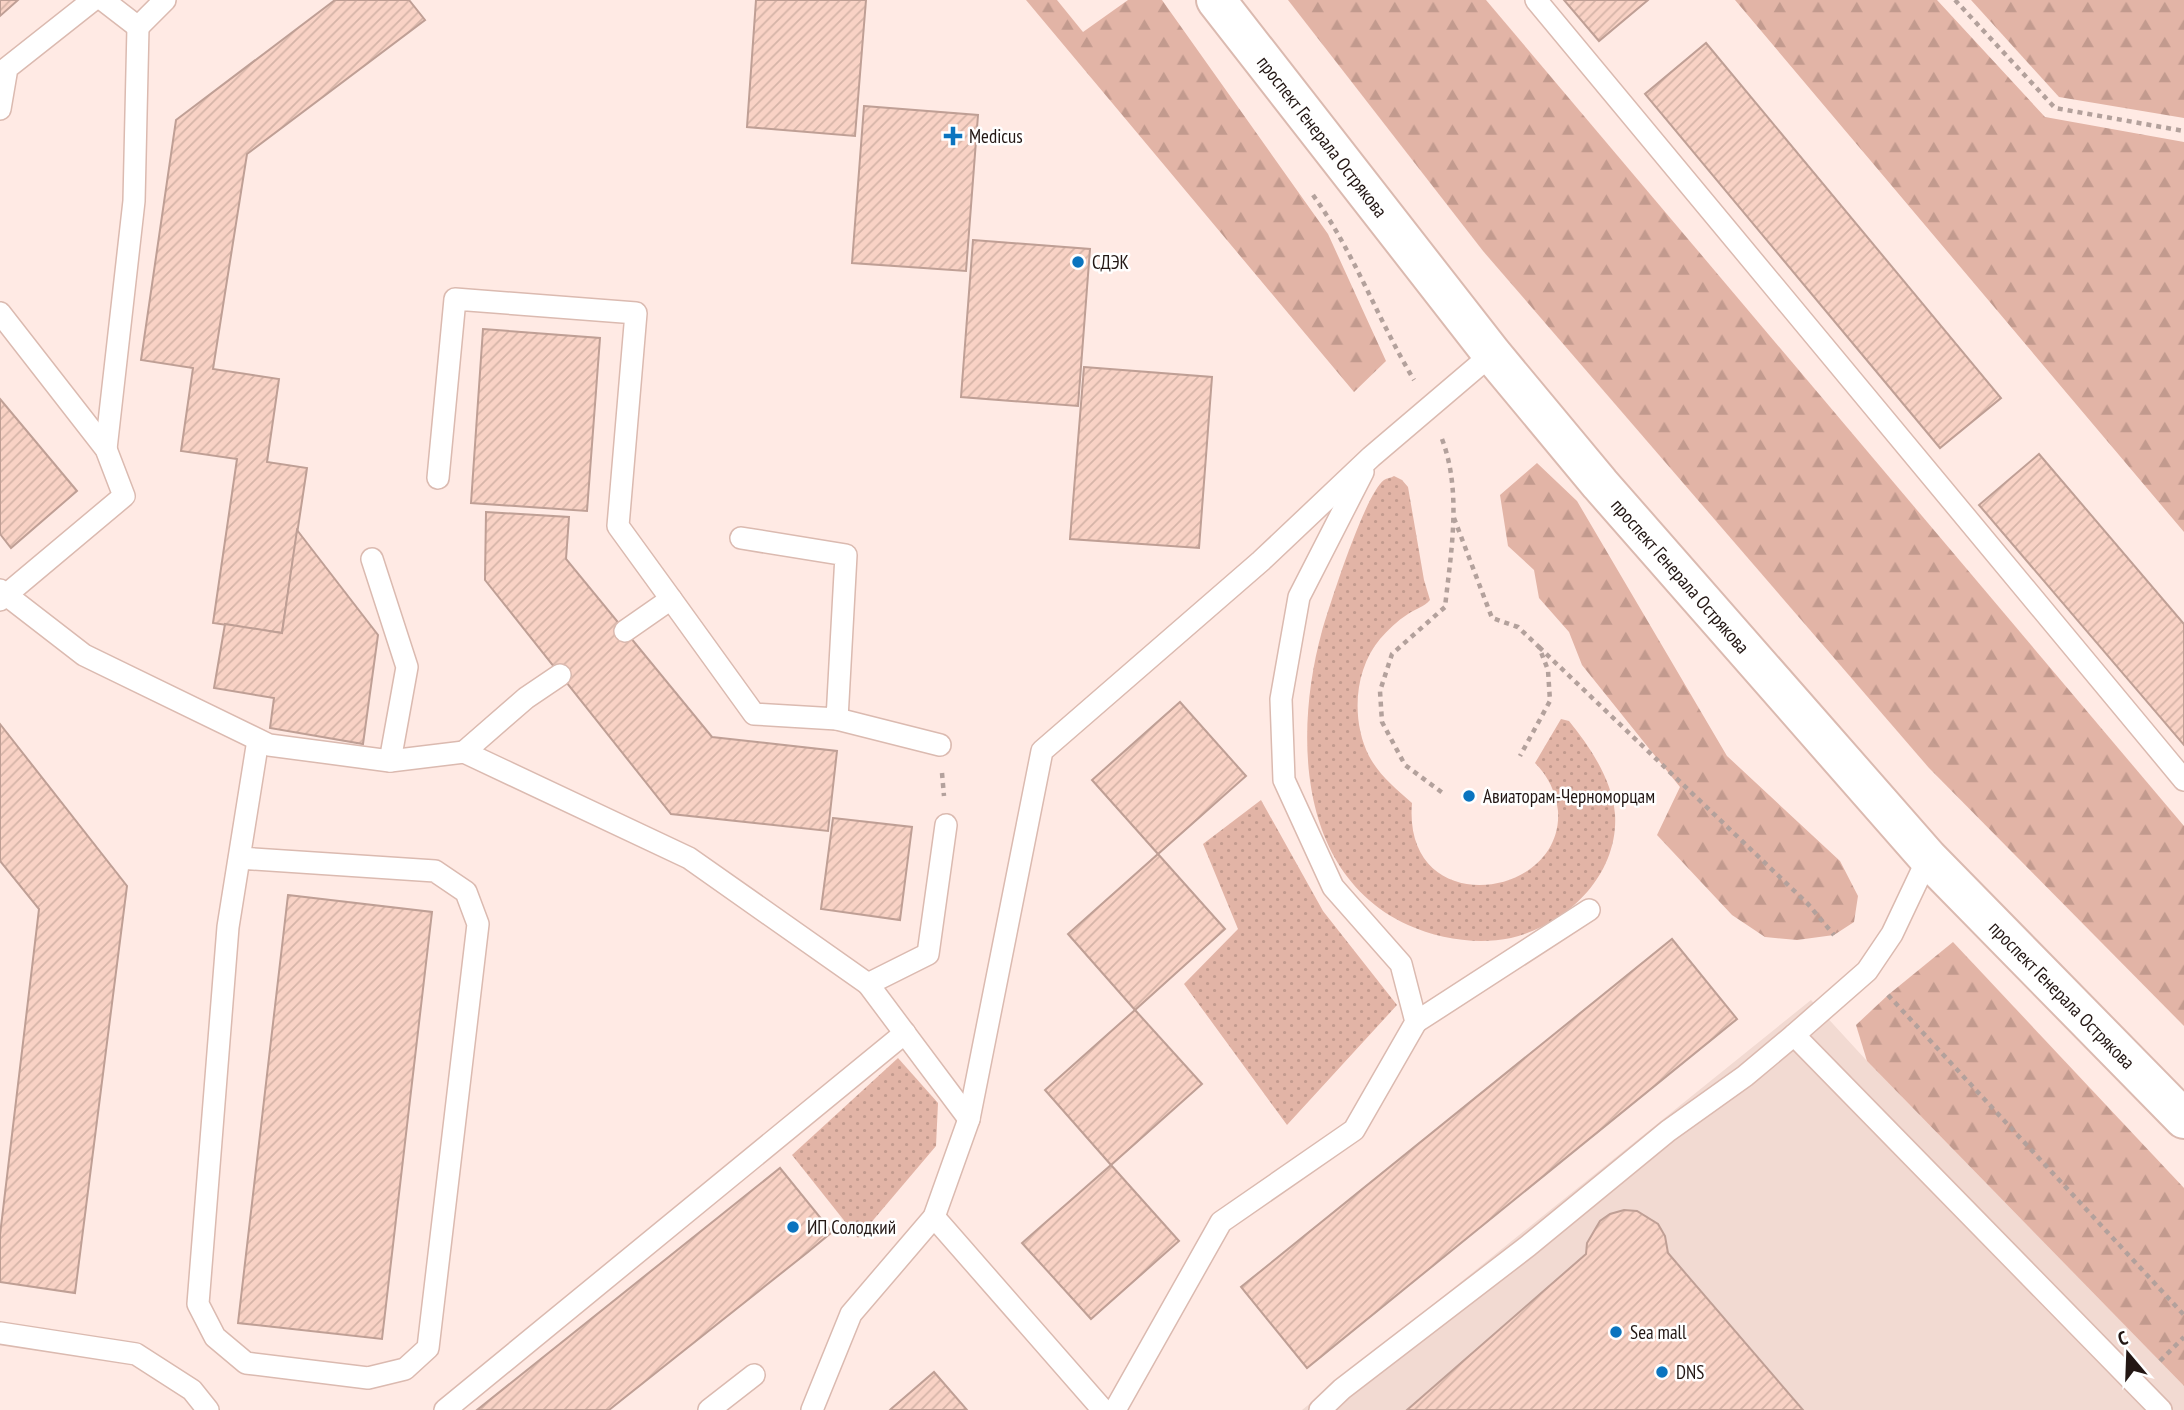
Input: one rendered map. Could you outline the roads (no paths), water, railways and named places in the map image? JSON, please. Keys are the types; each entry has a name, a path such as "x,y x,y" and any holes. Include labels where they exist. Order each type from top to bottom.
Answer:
{"main road":[{"name":"проспект Генерала Острякова","path":"1216,0 1492,354 1600,484 1927,858 2184,1119"}],"lane":[{"path":"0,109 7,68 93,0"},
{"path":"103,0 138,27"},
{"path":"106,449 134,201 138,27 165,0"},
{"path":"1536,0 2184,780"},
{"path":"438,478 455,299 636,313 618,526 754,714 837,719 940,745"},
{"path":"0,313 106,449 124,496 2,596 84,655 269,745 390,761 464,752 689,858 868,984 969,1119"},
{"path":"812,1410 851,1314 934,1217 969,1119 1042,751 1261,561 1371,457 1492,354"},
{"path":"1371,457 1299,597 1281,699 1284,780 1333,887 1401,964 1416,1022"},
{"path":"741,538 845,555 837,719"},
{"path":"372,559 407,667 390,761"},
{"path":"625,631 671,599"},
{"path":"464,752 526,698 559,675"},
{"path":"239,858 435,871 466,892 478,924 428,1348 405,1369 368,1378 246,1363 215,1337 198,1304 229,927 239,858 258,740"},
{"path":"868,984 928,954 946,825"},
{"path":"1320,1410 1342,1389 1528,1246 1668,1131 1745,1076 1867,971 1892,933 1927,858"},
{"path":"1115,1410 1221,1222 1354,1130 1416,1022 1589,910"},
{"path":"445,1410 905,1033"},
{"path":"1794,1035 2161,1410"},
{"path":"934,1217 1103,1410"},
{"path":"0,1332 136,1354 191,1390 208,1410"},
{"path":"709,1410 754,1375"}],"place":[{"name":"Medicus","path":"953,136"},
{"name":"СДЭК","path":"1078,262"},
{"name":"Авиаторам-Черноморцам","path":"1469,796"},
{"name":"ИП Солодкий","path":"793,1227"},
{"name":"Sea mall","path":"1616,1332"},
{"name":"DNS","path":"1662,1372"}]}
